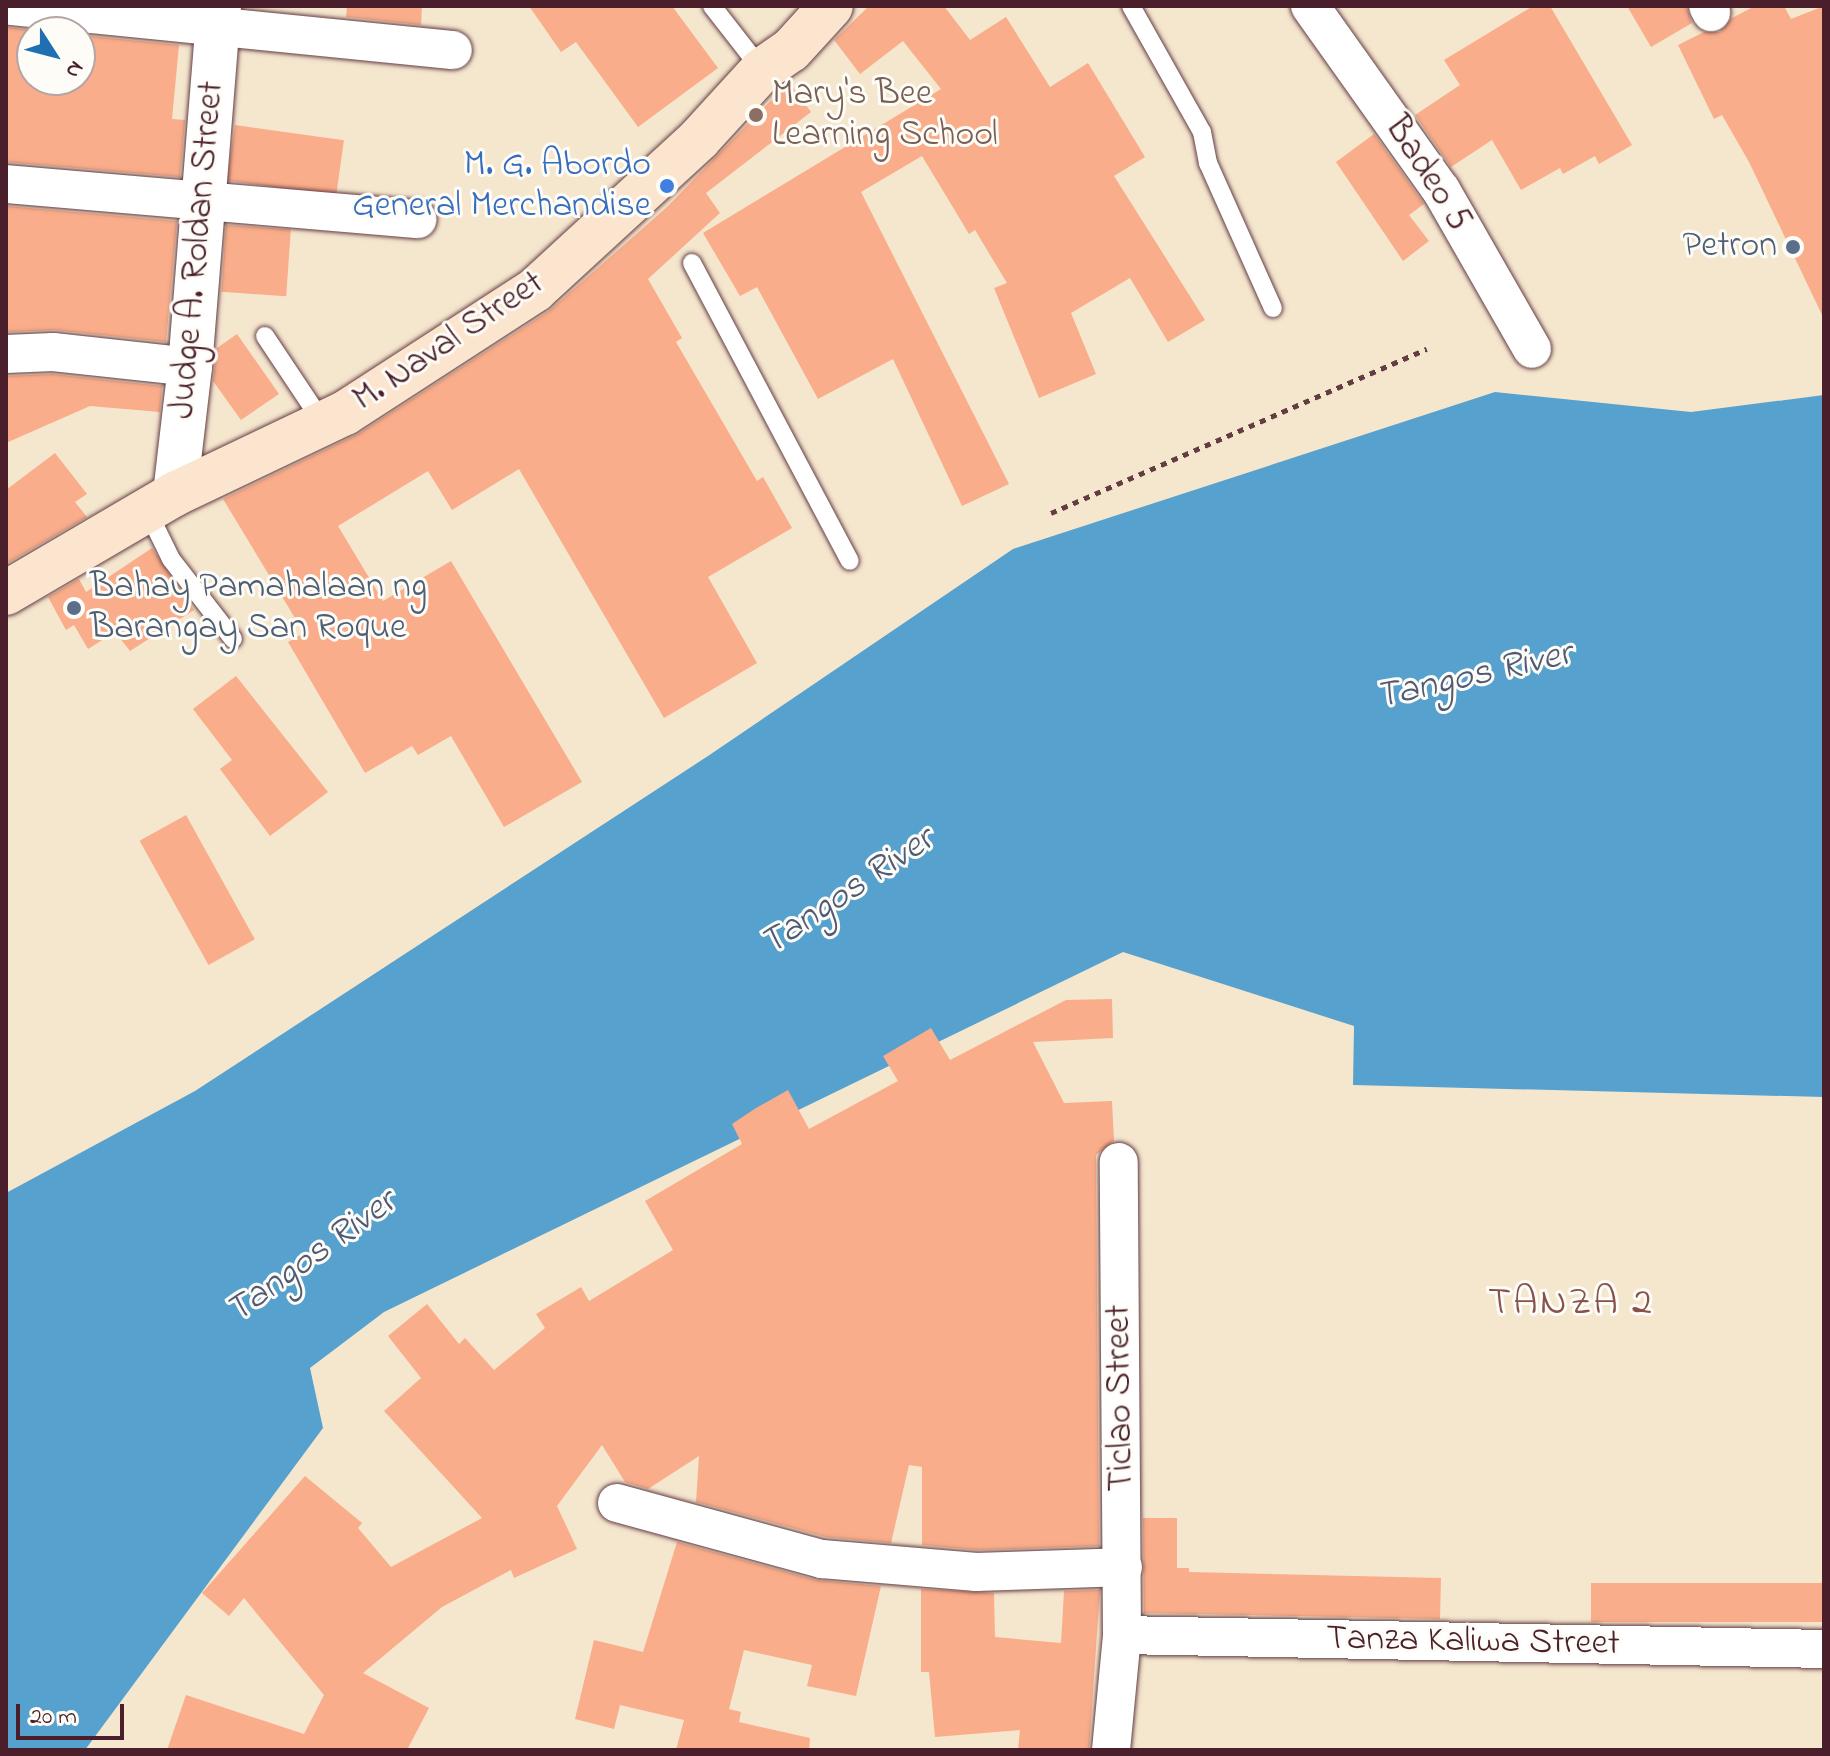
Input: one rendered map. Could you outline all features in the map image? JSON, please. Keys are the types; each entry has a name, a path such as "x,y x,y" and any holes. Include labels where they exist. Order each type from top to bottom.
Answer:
{"main road":[{"name":"M. Naval Street","path":"6,593 162,503 321,420 345,413 535,290 643,205 762,70 791,50 817,11"}],"street":[{"path":"11,6 218,17 453,50"},
{"name":"Badeo 5","path":"1310,6 1441,190 1532,349"},
{"name":"Judge A. Roldan Street","path":"162,503 190,367 218,17"},
{"path":"6,184 418,219"},
{"path":"6,354 53,352 190,367"},
{"name":"Ticlao Street","path":"1111,1750 1122,1635 1123,1567 1119,1162"},
{"path":"617,1503 822,1559 976,1572 1123,1567"},
{"name":"Tanza Kaliwa Street","path":"1122,1635 1824,1649"}],"lane":[{"path":"712,6 762,70"},
{"path":"1131,6 1202,132 1208,163 1273,308"},
{"path":"692,263 850,561"},
{"path":"265,336 321,420"},
{"path":"162,503 171,559 233,639"}],"path":[{"path":"1051,513 1427,349"}],"water":[{"name":"Tangos River","path":"1495,392 1691,412 1824,395 1824,1097 1353,1085 1354,1026 1123,952 384,1312 310,1368 323,1428 85,1750 6,1750 6,1193 195,1091 708,756 1013,549"}],"building":[{"path":"347,6 422,6 421,25 346,17"},
{"path":"529,6 672,6 718,68 638,127 576,42 561,52"},
{"path":"869,6 944,6 970,40 1006,17 1050,87 1088,63 1145,157 1114,176 1205,320 1168,342 1130,278 1071,313 1096,374 1039,398 994,288 1007,283 975,230 969,234 922,156 861,192 1009,484 962,506 893,359 818,399 757,287 740,296 703,233 941,89 903,41 860,74 834,40"},
{"path":"1533,6 1550,6 1632,145 1599,164 1595,156 1563,174 1560,168 1521,190 1492,140 1451,167 1415,115 1460,85 1444,60"},
{"path":"1627,6 1686,6 1692,23 1651,47"},
{"path":"1755,6 1784,6 1791,19 1824,6 1824,319 1749,162 1722,115 1714,119 1678,45 1704,32 1720,32 1732,18"},
{"path":"6,27 16,28 16,96 96,96 96,37 179,45 172,119 185,120 180,177 6,162"},
{"path":"789,82 811,112 706,193 720,213 648,279 682,338 676,342 757,481 763,477 792,528 708,577 757,663 664,718 519,469 452,510 428,471 338,526 383,601 451,561 582,782 504,827 451,736 418,755 412,746 365,773 288,642 304,633 223,499 358,434 549,311 667,207"},
{"path":"235,125 344,140 336,196 227,180"},
{"path":"1374,134 1424,204 1409,215 1429,241 1403,261 1336,162"},
{"path":"6,206 177,221 166,342 55,330 6,332"},
{"path":"226,225 291,230 286,296 221,292"},
{"path":"237,334 279,394 241,420 213,381 217,348"},
{"path":"52,374 162,386 160,412 90,406 6,443 6,376"},
{"path":"55,453 87,494 75,502 87,517 6,564 6,490"},
{"path":"152,548 194,610 130,651 115,632 88,649 74,625 66,630 48,597 79,579 86,592"},
{"path":"236,676 328,792 270,836 220,769 232,760 193,709"},
{"path":"186,815 255,939 208,965 140,841"},
{"path":"1112,999 1113,1038 1033,1042 1064,1103 1112,1101 1114,1141 1096,1155 1099,1546 977,1550 922,1545 922,1467 909,1465 891,1543 826,1537 696,1502 699,1456 648,1489 625,1482 602,1445 557,1506 577,1549 514,1578 511,1570 442,1607 363,1673 429,1708 407,1750 167,1750 186,1695 304,1734 324,1695 244,1598 229,1616 202,1593 305,1476 362,1523 358,1528 391,1567 482,1518 384,1411 421,1378 388,1336 427,1304 459,1344 465,1338 494,1370 545,1328 536,1314 581,1287 589,1301 673,1250 645,1201 742,1144 732,1124 756,1108 788,1090 809,1129 898,1081 883,1056 931,1028 950,1060 1066,1000"},
{"path":"1143,1518 1177,1518 1177,1568 1189,1568 1189,1572 1441,1578 1440,1619 1144,1613"},
{"path":"677,1542 816,1580 881,1586 856,1696 807,1686 812,1665 744,1650 729,1709 741,1712 739,1722 810,1738 809,1750 676,1750 684,1720 620,1705 614,1729 575,1719 594,1640 643,1652"},
{"path":"1591,1583 1824,1583 1824,1622 1591,1622"},
{"path":"921,1589 994,1593 995,1637 1061,1643 1064,1591 1100,1590 1089,1750 1018,1750 1020,1730 935,1737 929,1672 921,1672"}],"place":[{"name":"Mary's Bee Learning School","path":"756,115"},
{"name":"M. G. Abordo General Merchandise","path":"667,186"},
{"name":"Petron","path":"1793,247"},
{"name":"Bahay Pamahalaan ng Barangay San Roque","path":"74,608"}],"district":[{"name":"TANZA 2","path":"1571,1304"}]}
